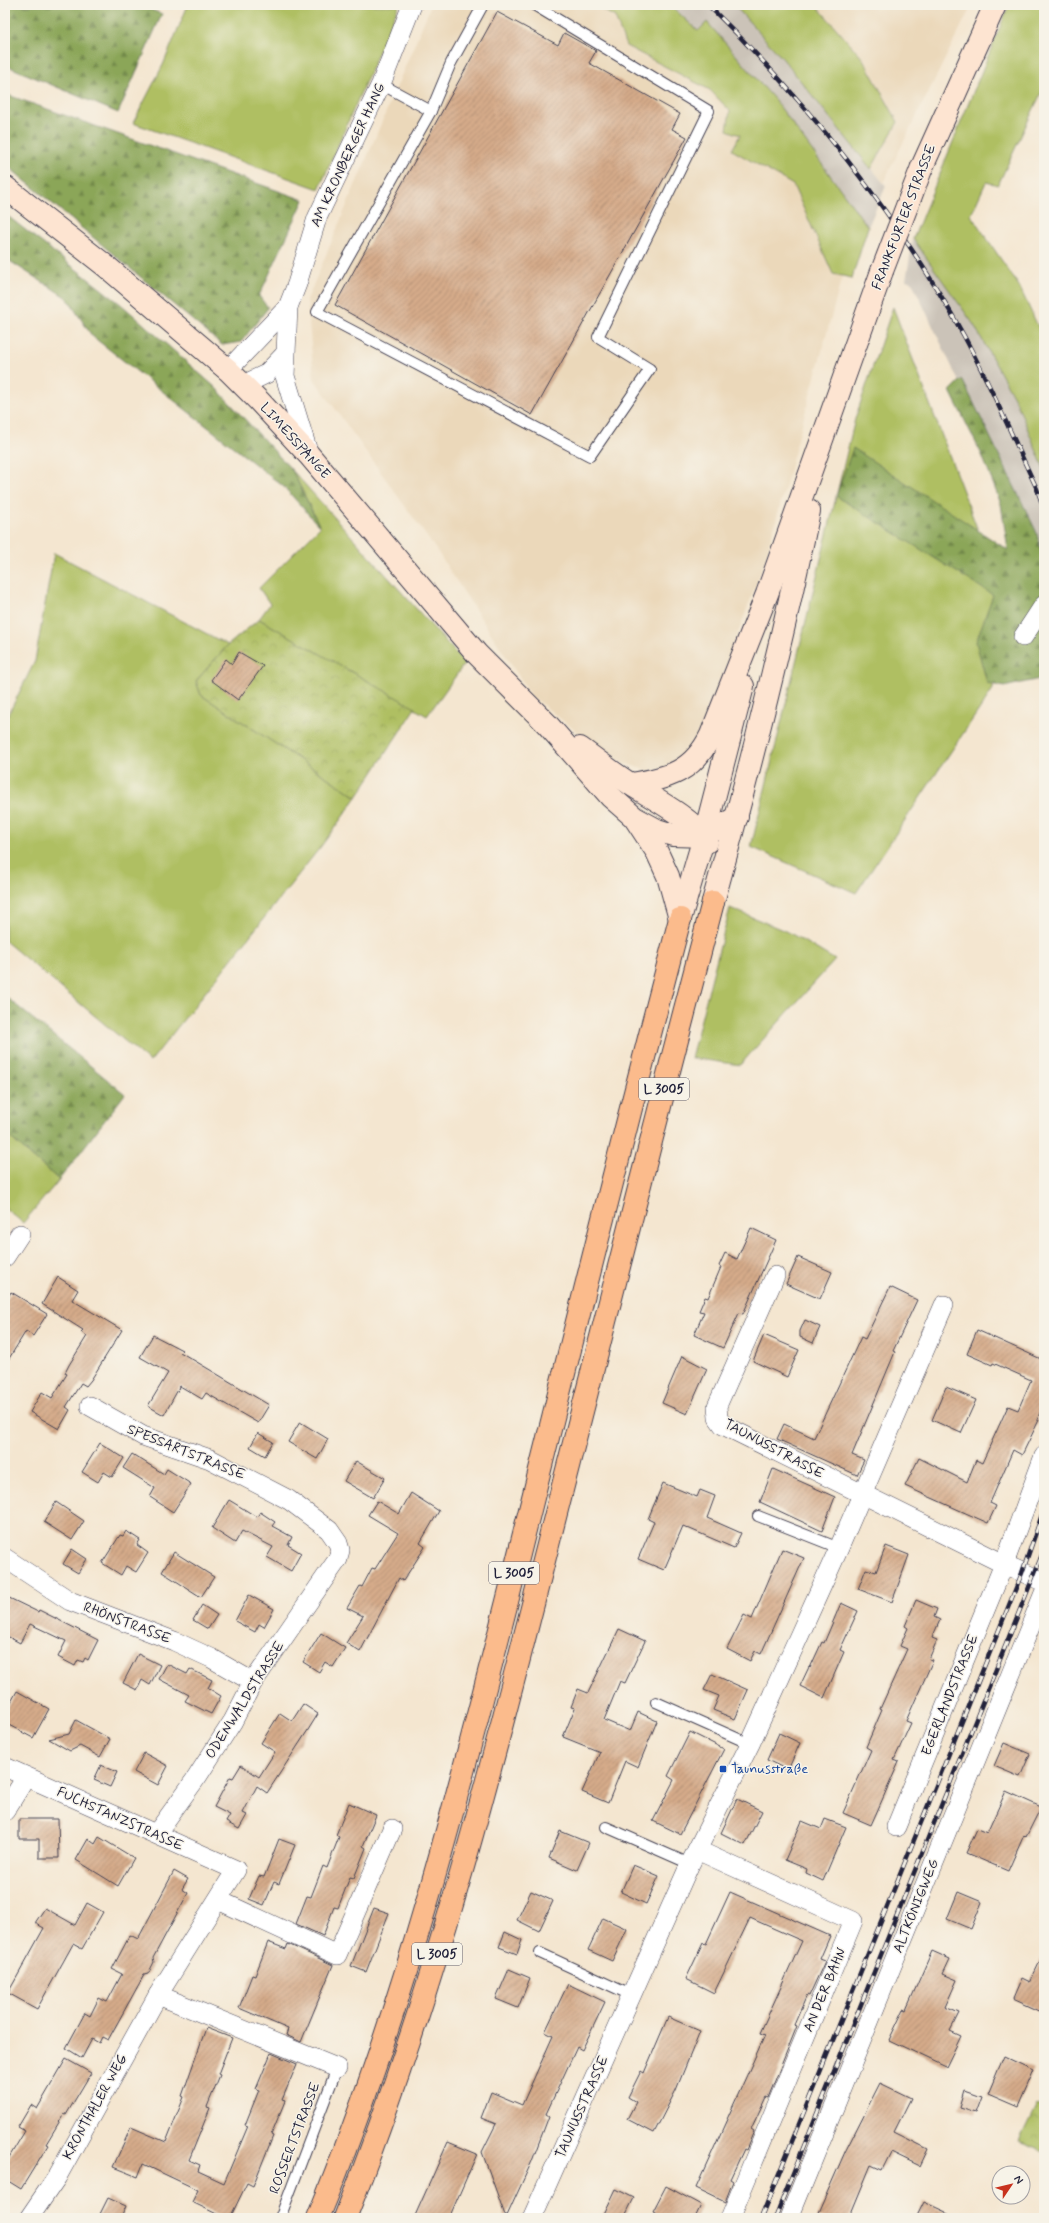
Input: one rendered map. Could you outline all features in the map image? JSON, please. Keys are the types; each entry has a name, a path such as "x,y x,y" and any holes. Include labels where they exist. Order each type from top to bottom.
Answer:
{"highway":[{"name":"L 3005","path":"345,2218 364,2170 445,1930 513,1686 713,902"},
{"name":"L 3005","path":"318,2218 339,2167 422,1925 490,1669 680,919"}],"main road":[{"name":"FRANKFURTER STRASSE","path":"825,434 882,271 922,167 995,5"},
{"name":"LIMESSPANGE","path":"8,189 107,268 228,370 309,455 477,654 547,724"},
{"name":"L 3005","path":"680,919 704,836 767,594 825,434"},
{"name":"L 3005","path":"713,902 737,816 790,604 825,434"},
{"path":"631,784 656,780 679,770 694,761 702,753 767,594"},
{"path":"547,724 611,797 635,818 657,830 673,835 704,836 737,816"},
{"path":"547,724 631,784 682,817 704,836 712,851 715,867 713,902"},
{"path":"635,818 658,852 668,876 680,919"}],"street":[{"name":"AM KRONBERGER HANG","path":"309,455 285,376 288,307 297,284 317,218 328,199 381,84 412,5"},
{"name":"AM KRONBERGER HANG","path":"228,370 288,307"},
{"path":"243,385 266,374 285,354"},
{"path":"1023,636 1044,605"},
{"path":"5,1257 20,1234"},
{"name":"TAUNUSSTRASSE","path":"775,1276 717,1406 718,1418 724,1425 1004,1564 1044,1582"},
{"name":"TAUNUSSTRASSE","path":"532,2218 633,1996 694,1857 750,1744 839,1548 944,1305"},
{"name":"SPESSARTSTRASSE","path":"90,1406 143,1436 210,1459 289,1500 328,1530 338,1543"},
{"path":"1004,1564 1044,1456"},
{"name":"ODENWALDSTRASSE","path":"156,1834 201,1771 233,1721 253,1682 338,1559 340,1550 338,1543"},
{"name":"RHÖNSTRASSE","path":"5,1558 70,1601 174,1641 211,1658 253,1682"},
{"name":"EGERLANDSTRASSE","path":"896,1827 1004,1564"},
{"name":"ALTKÖNIGWEG","path":"789,2218 1044,1593"},
{"name":"FUCHSTANZSTRASSE","path":"5,1767 236,1870"},
{"path":"5,1812 26,1777"},
{"path":"218,1900 337,1955 392,1829"},
{"name":"AN DER BAHN","path":"694,1857 853,1921 730,2218"},
{"name":"KRONTHALER WEG","path":"29,2218 57,2177 158,1995 236,1870"},
{"path":"158,1995 337,2068"}],"lane":[{"path":"483,5 452,63 431,112 317,312 590,456 650,369 598,337 709,111 534,5"},
{"path":"381,84 431,112"},
{"path":"758,1516 839,1548"},
{"path":"656,1702 750,1744"},
{"path":"606,1827 694,1857"},
{"path":"540,1953 633,1996"},
{"name":"ROSSERTSTRASSE","path":"280,2218 337,2068"}],"shaded area":[{"path":"431,5 972,5 849,251 765,561 697,742 677,765 649,771 611,759 532,696 435,548 314,379 307,300"},
{"path":"670,5 734,5 783,59 886,186 868,227 775,100 707,23 698,31"},
{"path":"913,239 974,325 1016,401 1044,469 1044,581 1039,552 912,282 906,280"}],"green space":[{"path":"5,5 139,5 162,14 118,113 5,65"},
{"path":"188,5 399,5 319,189 133,123 163,65"},
{"path":"594,5 670,5 698,31 707,22 775,100 868,227 852,278 833,274 793,185 732,150 740,135 727,130 730,111 710,90 626,46 615,17"},
{"path":"734,5 816,5 863,59 898,122 871,169 783,59"},
{"path":"1009,5 1044,5 1044,87 998,185 986,182 971,215 1019,286 1044,339 1044,469 1016,401 974,325 913,239"},
{"path":"5,94 304,200 259,296 268,308 241,342 222,345 5,164"},
{"path":"5,214 122,305 215,387 292,470 320,527 284,487 92,336 67,298 5,258"},
{"path":"893,307 988,557 1008,621 995,646 993,689 856,893 751,847 855,419"},
{"path":"962,379 1036,531 1044,561 1044,678 1004,687 987,683 976,642 993,595 836,496 853,448 1008,550 1001,504 982,455 950,391"},
{"path":"292,470 465,663 427,716 259,619 270,604 259,588 320,527"},
{"path":"54,553 228,645 196,681 201,695 357,797 322,845 150,1062 5,941 5,721 35,661"},
{"path":"259,619 415,708 357,797 201,695 196,681 228,645"},
{"path":"730,908 790,933 835,960 740,1065 691,1058"},
{"path":"5,996 125,1094 59,1180 5,1133"},
{"path":"5,1133 59,1180 23,1223 5,1208"},
{"path":"1037,2105 1044,2107 1044,2152 1019,2142"}],"building":[{"path":"497,12 558,45 564,33 596,51 589,63 680,114 672,129 687,137 532,415 335,305"},
{"path":"239,652 263,666 238,700 211,680 226,659 232,664"},
{"path":"751,1228 776,1240 743,1314 739,1313 723,1348 694,1335 704,1312 699,1311 705,1297 708,1298 721,1267 719,1266 725,1253 737,1259"},
{"path":"798,1257 832,1272 820,1299 786,1284"},
{"path":"58,1277 78,1290 72,1300 122,1330 91,1380 86,1386 81,1383 66,1407 70,1410 59,1429 30,1412 42,1392 52,1398 67,1374 65,1373 69,1365 87,1336 81,1332 83,1330 42,1304"},
{"path":"890,1287 917,1300 893,1351 895,1352 852,1455 864,1460 857,1475 777,1439 784,1424 814,1438 861,1337 865,1339"},
{"path":"11,1292 47,1314 33,1336 26,1331 5,1365 5,1302"},
{"path":"805,1320 820,1327 813,1343 800,1337 800,1331"},
{"path":"977,1330 1041,1359 1044,1352 1044,1403 1037,1420 1039,1420 1022,1455 1013,1450 990,1503 996,1506 988,1523 905,1486 919,1458 967,1482 976,1460 982,1463 1008,1406 1018,1410 1031,1380 993,1363 992,1365 967,1354"},
{"path":"153,1335 182,1350 180,1352 269,1405 258,1423 206,1393 202,1399 180,1386 164,1415 148,1406 168,1373 140,1357"},
{"path":"764,1335 799,1350 787,1377 753,1361"},
{"path":"682,1356 707,1369 687,1414 662,1403"},
{"path":"946,1387 976,1400 961,1433 932,1420"},
{"path":"300,1422 328,1439 317,1459 288,1442"},
{"path":"258,1433 273,1442 265,1456 250,1447"},
{"path":"100,1443 124,1458 112,1477 104,1472 98,1482 82,1472"},
{"path":"132,1454 164,1474 167,1469 191,1484 173,1512 150,1497 155,1488 123,1468"},
{"path":"356,1461 385,1478 373,1498 344,1481"},
{"path":"773,1469 835,1497 822,1531 760,1502"},
{"path":"663,1483 697,1497 700,1490 715,1496 707,1518 741,1533 734,1548 683,1526 664,1570 638,1559 654,1522 648,1519"},
{"path":"411,1493 439,1511 420,1543 425,1547 403,1581 399,1578 360,1652 346,1643 363,1616 347,1608 360,1586 362,1587 372,1568 375,1569 398,1533 368,1515 377,1501 399,1514"},
{"path":"229,1500 257,1517 260,1512 275,1522 272,1526 292,1537 288,1545 301,1553 291,1571 267,1557 273,1547 242,1531 235,1543 212,1528"},
{"path":"56,1502 84,1521 72,1540 44,1522"},
{"path":"126,1531 140,1540 137,1545 148,1553 136,1572 126,1566 121,1575 102,1563 120,1535 123,1536"},
{"path":"886,1546 909,1555 892,1602 858,1589 866,1569 876,1572"},
{"path":"72,1549 87,1559 78,1573 63,1564"},
{"path":"782,1549 804,1558 761,1654 755,1651 750,1661 727,1649 744,1615 752,1619"},
{"path":"174,1552 214,1577 201,1597 162,1572"},
{"path":"249,1595 274,1609 264,1627 259,1624 255,1632 235,1621"},
{"path":"5,1596 38,1612 39,1610 98,1640 88,1660 85,1658 83,1662 78,1660 75,1666 58,1657 66,1641 30,1624 20,1643 5,1635"},
{"path":"916,1600 937,1609 934,1617 940,1620 932,1638 937,1640 929,1659 933,1660 906,1721 911,1723 894,1760 899,1762 871,1825 843,1813 871,1750 866,1747 882,1710 880,1709 907,1649 900,1646 908,1628 905,1626"},
{"path":"841,1603 858,1611 840,1650 844,1652 824,1698 800,1686 822,1642 824,1643"},
{"path":"202,1605 217,1615 208,1629 193,1620"},
{"path":"619,1629 645,1641 625,1683 620,1681 604,1720 630,1731 638,1712 657,1721 638,1767 625,1761 608,1803 582,1792 600,1752 563,1737 575,1708 571,1707 578,1689 588,1693"},
{"path":"321,1633 345,1648 333,1667 325,1662 319,1672 303,1662"},
{"path":"138,1654 160,1665 150,1685 142,1680 137,1690 123,1683"},
{"path":"167,1664 187,1674 190,1669 212,1680 208,1688 221,1696 211,1714 185,1701 189,1695 159,1679"},
{"path":"712,1674 748,1690 735,1719 713,1710 719,1696 704,1690"},
{"path":"17,1691 49,1709 33,1738 5,1723 5,1713"},
{"path":"303,1704 318,1714 267,1793 257,1786 243,1813 247,1815 239,1829 226,1822 230,1815 214,1807 230,1777 233,1778 241,1765 259,1777 275,1752 261,1743 280,1713 292,1721"},
{"path":"76,1720 110,1739 100,1757 80,1746 70,1751 49,1739 69,1734"},
{"path":"690,1732 724,1749 680,1834 653,1821 674,1780 668,1776"},
{"path":"779,1733 800,1743 788,1770 767,1760"},
{"path":"1004,1743 1030,1754 1020,1777 994,1766"},
{"path":"144,1753 168,1766 158,1785 134,1772"},
{"path":"101,1765 117,1772 110,1787 94,1780"},
{"path":"1006,1791 1041,1807 1026,1837 1024,1835 1008,1871 966,1853 977,1829 987,1833"},
{"path":"737,1799 762,1811 745,1845 721,1833"},
{"path":"349,1803 376,1815 363,1846 366,1848 354,1878 350,1877 338,1908 334,1907 323,1936 296,1924 307,1896 311,1897 323,1866 327,1868 339,1837 336,1835"},
{"path":"19,1819 58,1819 59,1858 39,1858 39,1839 19,1839"},
{"path":"825,1819 846,1827 823,1881 806,1873 807,1869 785,1860 802,1821 821,1829"},
{"path":"560,1831 589,1843 577,1870 549,1858"},
{"path":"99,1837 134,1858 118,1886 76,1860 88,1839 95,1844"},
{"path":"279,1839 295,1845 279,1884 274,1882 264,1905 249,1899 259,1876 264,1877"},
{"path":"633,1865 659,1876 646,1904 621,1892"},
{"path":"174,1871 188,1879 182,1889 188,1893 153,1958 154,1962 148,1974 144,1975 108,2040 102,2037 99,2043 92,2039 82,2058 66,2048 85,2013 90,2016 99,1998 107,2002 122,1974 112,1969 130,1935 138,1939"},
{"path":"531,1891 553,1901 539,1931 517,1920"},
{"path":"730,1892 830,1936 820,1959 825,1961 809,1996 807,1995 794,2025 797,2026 768,2098 766,2097 751,2129 754,2131 746,2150 744,2149 730,2179 733,2181 725,2202 696,2188 765,2035 760,2033 802,1941 750,1918 714,1993 686,1979 703,1943 706,1944"},
{"path":"958,1892 982,1902 971,1929 947,1919"},
{"path":"87,1903 103,1912 82,1949 73,1944 37,2009 8,1993 44,1928 35,1923 45,1908 75,1925"},
{"path":"374,1908 389,1913 366,1972 351,1966"},
{"path":"603,1918 627,1929 612,1961 588,1950"},
{"path":"505,1932 522,1940 517,1954 499,1947"},
{"path":"268,1942 286,1949 288,1944 333,1965 301,2042 286,2035 288,2029 239,2008 252,1975 255,1976"},
{"path":"932,1951 950,1959 943,1974 957,1980 945,2007 959,2013 950,2031 961,2036 946,2067 889,2040 904,2009 906,2010"},
{"path":"1044,1953 1044,2013 1013,1999 1022,1978 1030,1982"},
{"path":"509,1969 530,1978 518,2008 496,1999"},
{"path":"568,1984 605,2002 582,2050 577,2047 546,2114 549,2116 532,2161 506,2218 482,2152 496,2124 481,2118 491,2092 522,2105 553,2036 545,2032"},
{"path":"668,2017 700,2031 676,2090 654,2133 627,2119 636,2102 628,2097 641,2071 644,2073"},
{"path":"206,2028 232,2038 218,2074 220,2075 207,2107 210,2108 189,2160 200,2165 198,2171 224,2183 248,2126 245,2125 259,2090 256,2089 271,2053 297,2064 282,2100 285,2101 253,2186 247,2183 230,2218 225,2218 192,2202 198,2190 143,2164 138,2177 113,2167 131,2127 166,2142 184,2097 182,2096"},
{"path":"1004,2056 1034,2070 1018,2107 988,2094"},
{"path":"66,2059 91,2073 66,2115 64,2114 46,2144 48,2145 21,2189 5,2179 5,2164 25,2131 18,2127 31,2105 37,2109"},
{"path":"880,2083 911,2098 894,2132 928,2149 920,2166 891,2152 882,2170 871,2165 849,2218 816,2218 845,2152"},
{"path":"965,2091 982,2097 976,2113 960,2108"},
{"path":"448,2142 477,2154 449,2218 414,2218"},
{"path":"666,2186 701,2205 695,2218 666,2218 653,2211"},
{"path":"616,2189 634,2198 624,2218 602,2218"},
{"path":"108,2198 126,2206 121,2218 98,2218"},
{"path":"924,2202 959,2218 916,2218"}],"railway":[{"path":"708,5 780,80 814,120 848,161 910,247 938,291 974,355 1037,489 1044,509"},
{"path":"761,2218 1022,1573 1044,1509"},
{"path":"775,2218 1044,1550"}],"place":[{"name":"Taunusstraße","path":"723,1769"}]}
